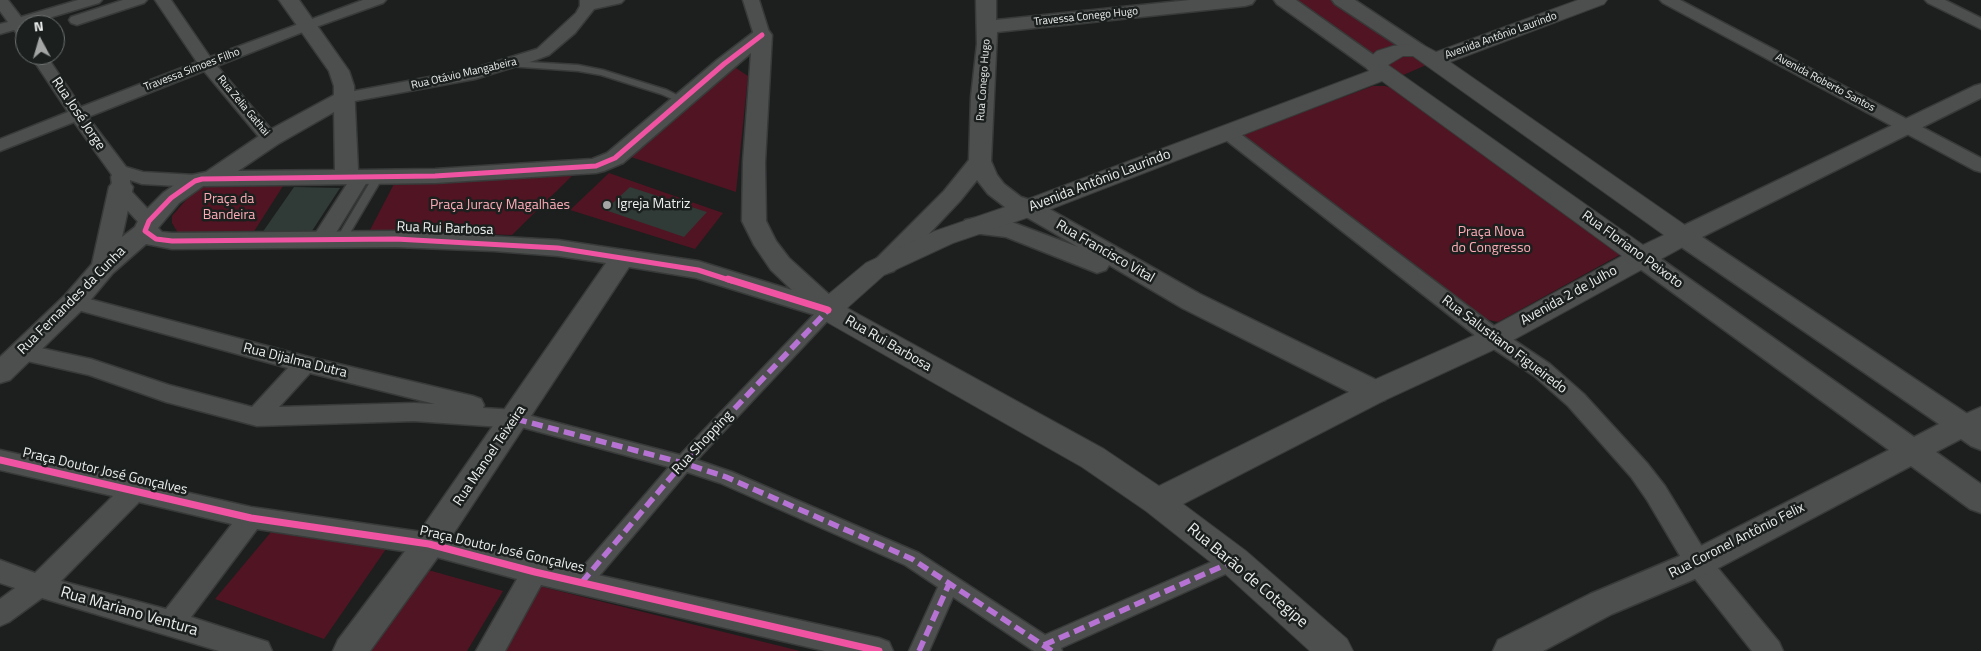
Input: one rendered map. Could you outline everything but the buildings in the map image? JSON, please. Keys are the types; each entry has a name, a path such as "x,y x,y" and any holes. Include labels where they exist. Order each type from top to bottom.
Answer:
{"main road":[{"name":"Avenida Antônio Laurindo","path":"1427,56 1446,45 1571,0"},
{"name":"Avenida Antônio Laurindo","path":"1427,56 1458,50 1597,0"},
{"path":"1427,56 1426,75 1401,80 1384,72 1385,56 1393,52 1427,56 1683,236"},
{"name":"Avenida Antônio Laurindo","path":"828,310 874,269 944,237 1029,208 1384,72"},
{"name":"Rua Floriano Peixoto","path":"1384,72 1641,256"},
{"name":"Avenida 2 de Julho","path":"1157,502 1376,392 1494,338 1641,256 1683,236"},
{"name":"Rua Rui Barbosa","path":"828,310 1093,458 1157,502"},
{"name":"Rua Barão de Cotegipe","path":"1157,502 1234,561 1335,651"}],"street":[{"path":"0,0 15,22"},
{"path":"60,15 94,0"},
{"path":"65,23 139,0"},
{"name":"Rua Zelia Gathai","path":"163,0 207,64 270,139"},
{"path":"289,0 339,71 344,86 346,168 362,177"},
{"name":"Travessa Simoes Filho","path":"0,145 307,25 378,0"},
{"path":"588,3 616,0"},
{"path":"750,0 762,35 754,162 754,221 766,245 780,264 828,310"},
{"name":"Rua Conego Hugo","path":"980,161 986,0"},
{"name":"Travessa Conego Hugo","path":"986,27 1245,0"},
{"name":"Rua Floriano Peixoto","path":"1284,0 1384,72"},
{"path":"1342,0 1427,56"},
{"name":"Avenida Roberto Santos","path":"1668,0 1981,166"},
{"path":"1932,0 1981,24"},
{"name":"Rua Otávio Mangabeira","path":"344,98 411,87 511,64 543,52 570,30 583,15 588,3"},
{"path":"0,29 15,31"},
{"path":"104,267 120,179 203,180 435,176 596,166 614,158 724,64 762,35"},
{"path":"0,44 15,36"},
{"path":"724,64 748,66 760,72"},
{"name":"Rua José Jorge","path":"45,65 120,179 122,193 147,226"},
{"name":"Avenida 2 de Julho","path":"1683,236 1981,90"},
{"path":"147,226 171,198 270,139 344,98"},
{"name":"Rua Salustiano Figueiredo","path":"1228,133 1494,338 1542,370 1576,400 1639,470 1656,493 1698,563 1769,651"},
{"path":"885,264 952,196 980,161"},
{"name":"Rua Francisco Vital","path":"980,161 986,178 996,189 1013,202 1029,208 1191,301 1376,392"},
{"path":"332,238 362,177"},
{"name":"Rua Rui Barbosa","path":"147,226 156,239 172,241 332,238 494,243 623,257 698,270 828,310"},
{"name":"Rua Fernandes da Cunha","path":"0,373 74,302 104,267 147,226"},
{"name":"Rua Francisco Vital","path":"974,226 1009,229 1191,301"},
{"path":"1683,236 1975,426"},
{"name":"Rua Floriano Peixoto","path":"1641,256 1981,500"},
{"name":"Rua Manoel Teixeira","path":"350,651 429,544 516,419 623,257"},
{"name":"Rua Dijalma Dutra","path":"74,302 305,364 498,412 516,419"},
{"name":"Rua Shopping","path":"582,582 683,463 828,310"},
{"path":"22,352 91,367 166,393 257,417 414,412 516,419 683,463 726,477 912,560 1048,648 1234,561"},
{"path":"257,417 305,364"},
{"name":"Rua Coronel Antônio Felix","path":"1510,651 1601,604 1698,563 1911,450 1975,426"},
{"name":"Praça Doutor José Gonçalves","path":"0,460 251,518 429,544 536,572 879,651"},
{"path":"0,614 39,586 134,491"},
{"path":"171,622 251,518"},
{"name":"Rua Mariano Ventura","path":"0,571 39,586 171,622 258,651"},
{"path":"490,651 536,572"},
{"path":"919,651 949,584"}],"lane":[{"path":"511,64 570,68 604,73 664,92 682,100"}],"green space":[{"path":"1295,0 1335,0 1431,63 1401,76"},
{"path":"736,68 748,76 736,192 622,154 724,69"},
{"name":"Praça Nova do Congresso","path":"1373,86 1385,86 1405,91 1625,252 1498,322 1475,317 1238,136"},
{"name":"Praça Juracy Magalhães","path":"577,171 512,235 370,230 395,182"},
{"path":"609,173 723,213 695,249 570,210"},
{"name":"Praça da Bandeira","path":"285,183 253,233 178,233 172,223 172,216 192,193 210,184"},
{"path":"271,532 386,549 324,639 215,599"},
{"path":"414,566 503,591 467,651 361,651"},
{"path":"535,585 800,651 497,651"}],"marked path":[{"path":"582,582 683,463 828,310"},
{"path":"516,419 683,463 726,477 912,559 1052,651"},
{"path":"1044,645 1234,561"},
{"path":"919,651 949,584"}],"cycle path":[{"path":"762,35 724,64 615,158 596,166 435,176 202,179 195,181 171,198 149,221 145,231 156,239 172,241 396,239 558,248 698,270 828,310"},
{"path":"0,460 251,518 429,544 535,572 879,651"}],"place":[{"name":"Igreja Matriz","path":"607,205"}]}
